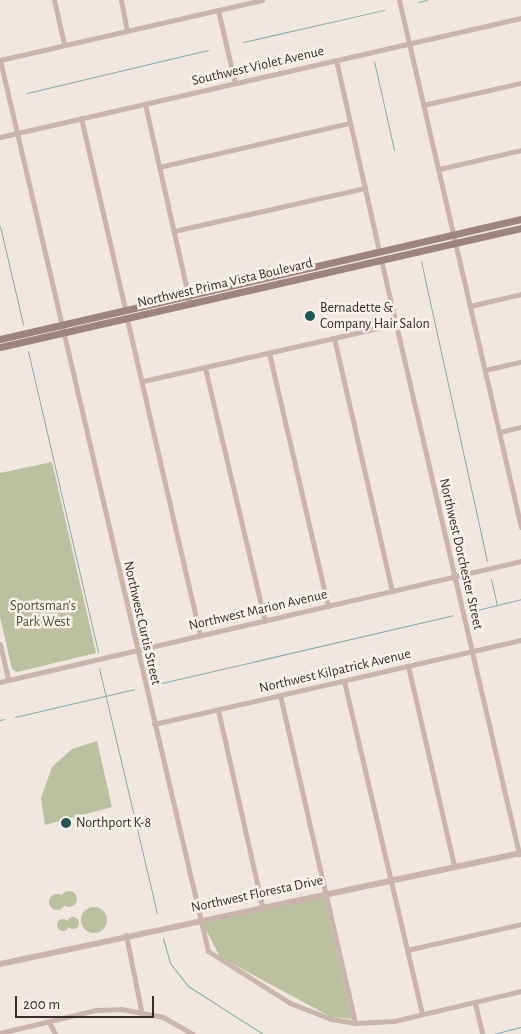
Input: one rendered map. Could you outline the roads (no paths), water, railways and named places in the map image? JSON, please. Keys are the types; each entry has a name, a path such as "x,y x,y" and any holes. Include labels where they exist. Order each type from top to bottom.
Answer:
{"main road":[{"name":"Northwest Prima Vista Boulevard","path":"0,339 521,219"},
{"name":"Northwest Prima Vista Boulevard","path":"0,347 521,228"},
{"path":"326,272 377,251"}],"street":[{"path":"54,0 64,44"},
{"path":"121,0 127,30"},
{"path":"0,60 262,0"},
{"path":"399,0 521,527"},
{"path":"218,10 235,83"},
{"name":"Southwest Violet Avenue","path":"0,137 521,18"},
{"name":"Northwest Curtis Street","path":"0,60 198,918 208,950 231,968 290,1003 330,1020 355,1023 422,1014 521,991"},
{"path":"336,60 377,251"},
{"path":"423,105 521,83"},
{"path":"145,104 190,304"},
{"path":"81,118 125,309"},
{"path":"159,168 350,123"},
{"path":"439,169 521,150"},
{"path":"174,231 365,188"},
{"name":"Northwest Dorchester Street","path":"382,260 395,324 520,854"},
{"path":"470,306 521,294"},
{"path":"128,319 200,635"},
{"path":"142,382 395,324"},
{"path":"334,338 392,591"},
{"path":"268,353 328,606"},
{"path":"485,370 521,362"},
{"path":"205,368 265,621"},
{"path":"499,432 521,427"},
{"path":"514,497 521,496"},
{"name":"Northwest Marion Avenue","path":"0,682 521,560"},
{"name":"Northwest Kilpatrick Avenue","path":"154,724 521,640"},
{"path":"0,644 8,680"},
{"path":"408,666 454,865"},
{"path":"344,681 422,1014"},
{"path":"280,695 355,1023"},
{"path":"218,710 262,904"},
{"name":"Northwest Floresta Drive","path":"0,964 262,904 391,880 454,865 520,854"},
{"path":"407,950 521,924"},
{"path":"126,935 141,1010"},
{"path":"475,1002 482,1034"},
{"path":"0,1033 96,1010 141,1010 193,1034"},
{"path":"49,1022 55,1034"}],"waterway":[{"path":"418,2 427,0"},
{"path":"243,42 384,10"},
{"path":"27,93 208,50"},
{"path":"374,61 394,150"},
{"path":"0,226 23,324"},
{"path":"421,261 487,561"},
{"path":"28,351 98,652"},
{"path":"491,579 497,604"},
{"path":"473,611 521,599"},
{"path":"153,685 453,615"},
{"path":"99,668 157,913"},
{"path":"15,717 134,689"},
{"path":"0,720 4,719"},
{"path":"163,938 170,963 188,986 263,1034"},
{"path":"494,1034 521,1027"}],"place":[{"name":"Bernadette & Company Hair Salon","path":"310,316"},
{"name":"Northport K-8","path":"66,823"}],"park label":[{"name":"Sportsman's Park West","path":"43,614"}]}
